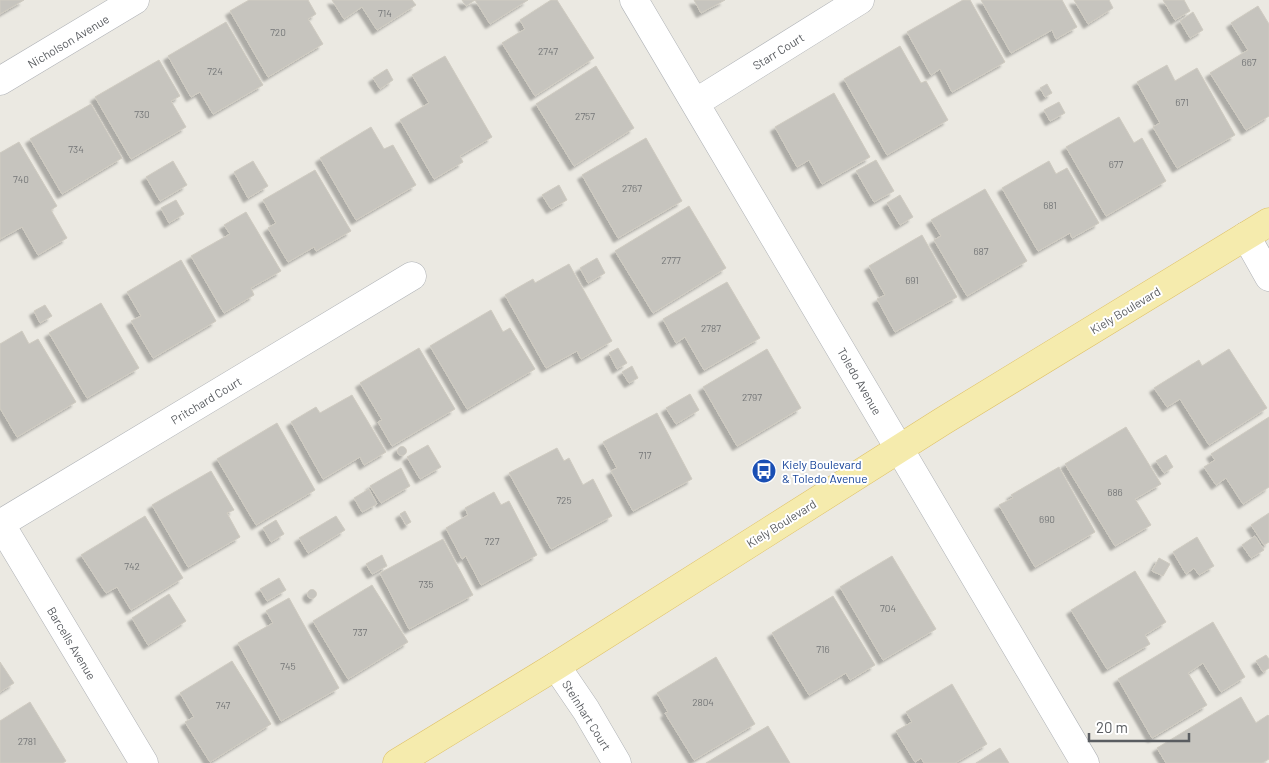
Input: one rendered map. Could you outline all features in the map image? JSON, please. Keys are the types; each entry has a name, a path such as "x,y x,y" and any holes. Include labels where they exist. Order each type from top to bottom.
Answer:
{"main road":[{"name":"Kiely Boulevard","path":"397,763 556,666 899,448 1269,222"}],"street":[{"name":"Nicholson Avenue","path":"0,81 135,0"},
{"name":"Toledo Avenue","path":"634,0 1085,763"},
{"name":"Starr Court","path":"695,103 860,0"},
{"path":"1246,236 1269,277"},
{"name":"Pritchard Court","path":"0,524 412,276"},
{"name":"Barcells Avenue","path":"0,524 144,763"},
{"name":"Steinhart Court","path":"556,666 586,710 617,763"}],"building":[{"path":"0,0 24,0 0,14"},
{"path":"249,0 308,0 316,14 308,19 323,44 268,77 230,11"},
{"path":"332,0 412,0 416,5 377,30 362,7 344,19"},
{"path":"462,0 475,0 466,6"},
{"path":"475,0 528,0 490,24"},
{"path":"551,0 557,0 594,58 535,96 502,43 525,29 520,20"},
{"path":"694,0 725,0 701,13"},
{"path":"963,0 970,0 1005,62 952,92 940,69 931,75 907,32"},
{"path":"981,0 1062,0 1077,27 1056,39 1052,30 1011,53"},
{"path":"1074,0 1109,0 1113,8 1088,24"},
{"path":"1163,0 1184,0 1190,11 1175,20"},
{"path":"1258,6 1269,24 1269,116 1246,130 1210,73 1248,50 1231,23"},
{"path":"1193,12 1203,30 1190,38 1180,21"},
{"path":"226,22 263,85 213,114 200,92 191,97 168,56"},
{"path":"900,46 921,83 926,81 948,120 887,155 844,79"},
{"path":"445,56 492,137 460,156 463,162 434,179 400,120 429,103 412,75"},
{"path":"159,60 180,96 171,101 186,127 131,159 95,97"},
{"path":"1167,65 1175,81 1197,68 1235,135 1177,168 1153,127 1160,123 1137,82"},
{"path":"596,66 634,128 574,166 536,104"},
{"path":"387,69 393,80 380,89 373,78"},
{"path":"1047,84 1052,93 1045,97 1040,88"},
{"path":"834,93 870,157 822,184 809,160 797,167 775,127"},
{"path":"1059,102 1065,113 1050,121 1044,110"},
{"path":"91,104 122,158 62,194 30,139"},
{"path":"1119,117 1134,143 1142,138 1166,181 1106,216 1066,147"},
{"path":"371,127 384,149 393,145 416,185 356,220 320,158"},
{"path":"646,138 682,201 618,238 582,175"},
{"path":"19,142 57,206 51,210 67,238 38,255 22,227 0,239 0,153"},
{"path":"876,160 894,191 874,202 856,171"},
{"path":"173,161 187,185 160,201 146,177"},
{"path":"253,161 268,186 248,198 234,172"},
{"path":"1049,161 1056,174 1067,168 1099,223 1072,238 1070,233 1038,251 1002,188"},
{"path":"315,170 351,231 316,251 314,247 288,262 268,228 276,223 263,200"},
{"path":"559,185 567,200 551,209 542,195"},
{"path":"985,189 1027,261 967,296 934,240 941,236 931,220"},
{"path":"900,195 913,217 900,225 887,203"},
{"path":"176,200 184,214 169,223 161,208"},
{"path":"689,206 726,268 653,313 615,251"},
{"path":"246,212 281,271 251,288 254,295 224,313 191,256 230,234 224,225"},
{"path":"922,235 957,297 895,332 877,299 885,295 869,266"},
{"path":"597,258 605,273 588,283 580,268"},
{"path":"181,260 216,321 153,358 131,321 141,316 127,292"},
{"path":"569,264 612,341 581,359 577,351 546,368 505,295 533,279 535,283"},
{"path":"727,282 760,338 704,370 685,337 676,343 663,319"},
{"path":"101,303 139,368 87,398 49,333"},
{"path":"45,305 52,316 40,323 34,311"},
{"path":"491,310 503,332 510,328 535,369 467,409 430,346"},
{"path":"22,331 29,344 38,339 76,402 17,437 0,408 0,344"},
{"path":"419,348 455,409 392,446 378,422 382,420 360,383"},
{"path":"618,348 627,363 617,369 609,353"},
{"path":"767,349 801,408 737,446 703,387"},
{"path":"1229,349 1267,408 1209,445 1180,399 1167,407 1154,388 1199,360 1202,366"},
{"path":"632,366 638,378 629,383 622,372"},
{"path":"690,394 699,410 676,424 666,408"},
{"path":"352,395 386,452 364,465 360,457 323,479 291,422 316,407 320,413"},
{"path":"657,413 692,479 633,511 611,471 617,468 603,442"},
{"path":"1269,417 1269,487 1243,504 1226,478 1216,485 1204,467 1215,460 1211,454"},
{"path":"277,423 315,490 256,525 217,459"},
{"path":"1126,427 1161,484 1135,499 1151,525 1115,546 1065,464"},
{"path":"428,445 441,467 420,479 407,457"},
{"path":"402,447 406,451 402,455 398,451"},
{"path":"557,448 564,461 569,458 583,485 593,479 612,516 551,549 509,473"},
{"path":"1166,455 1173,467 1164,473 1156,461"},
{"path":"1059,467 1095,532 1035,567 999,505 1013,498 1011,495"},
{"path":"401,468 410,486 381,503 370,486"},
{"path":"211,471 234,510 227,513 240,537 188,567 152,505"},
{"path":"369,489 377,504 362,512 354,498"},
{"path":"494,492 501,505 509,501 537,555 481,585 466,556 462,559 446,528 468,515 465,508"},
{"path":"405,511 411,522 406,525 400,514"},
{"path":"1269,513 1269,542 1264,545 1251,525"},
{"path":"145,516 183,578 131,610 117,587 106,593 81,555"},
{"path":"336,516 345,530 308,553 299,538"},
{"path":"276,520 284,534 271,542 263,528"},
{"path":"1255,536 1264,550 1251,558 1242,545"},
{"path":"1197,537 1214,566 1199,575 1194,568 1186,574 1173,552"},
{"path":"443,539 473,595 409,629 380,573"},
{"path":"382,555 387,566 372,574 366,564"},
{"path":"892,556 936,629 883,660 840,587"},
{"path":"1159,558 1170,564 1163,576 1152,571"},
{"path":"1135,571 1166,622 1145,635 1150,644 1107,669 1071,610"},
{"path":"279,578 286,590 267,601 260,589"},
{"path":"372,585 408,642 348,679 313,621"},
{"path":"312,590 316,594 312,598 308,594"},
{"path":"169,594 186,621 148,645 132,618"},
{"path":"833,596 875,665 850,680 846,673 809,695 772,633"},
{"path":"289,598 339,688 281,721 238,643 273,623 266,611"},
{"path":"1213,622 1245,677 1221,692 1203,663 1188,673 1207,705 1152,738 1118,679"},
{"path":"1266,655 1269,659 1269,668 1263,672 1256,661"},
{"path":"716,657 755,724 694,760 665,713 668,712 657,693"},
{"path":"232,661 271,724 210,762 185,722 194,717 180,693"},
{"path":"0,662 14,683 0,692"},
{"path":"952,684 987,744 955,763 924,763 921,758 915,762 896,731 912,722 906,712"},
{"path":"1241,697 1256,723 1269,716 1269,759 1262,763 1166,763 1157,748"},
{"path":"30,702 66,761 63,763 0,763 0,721"},
{"path":"768,726 790,763 706,763"},
{"path":"1000,748 1009,763 976,763"}],"place":[{"name":"Kiely Boulevard & Toledo Avenue","path":"764,471"}]}
